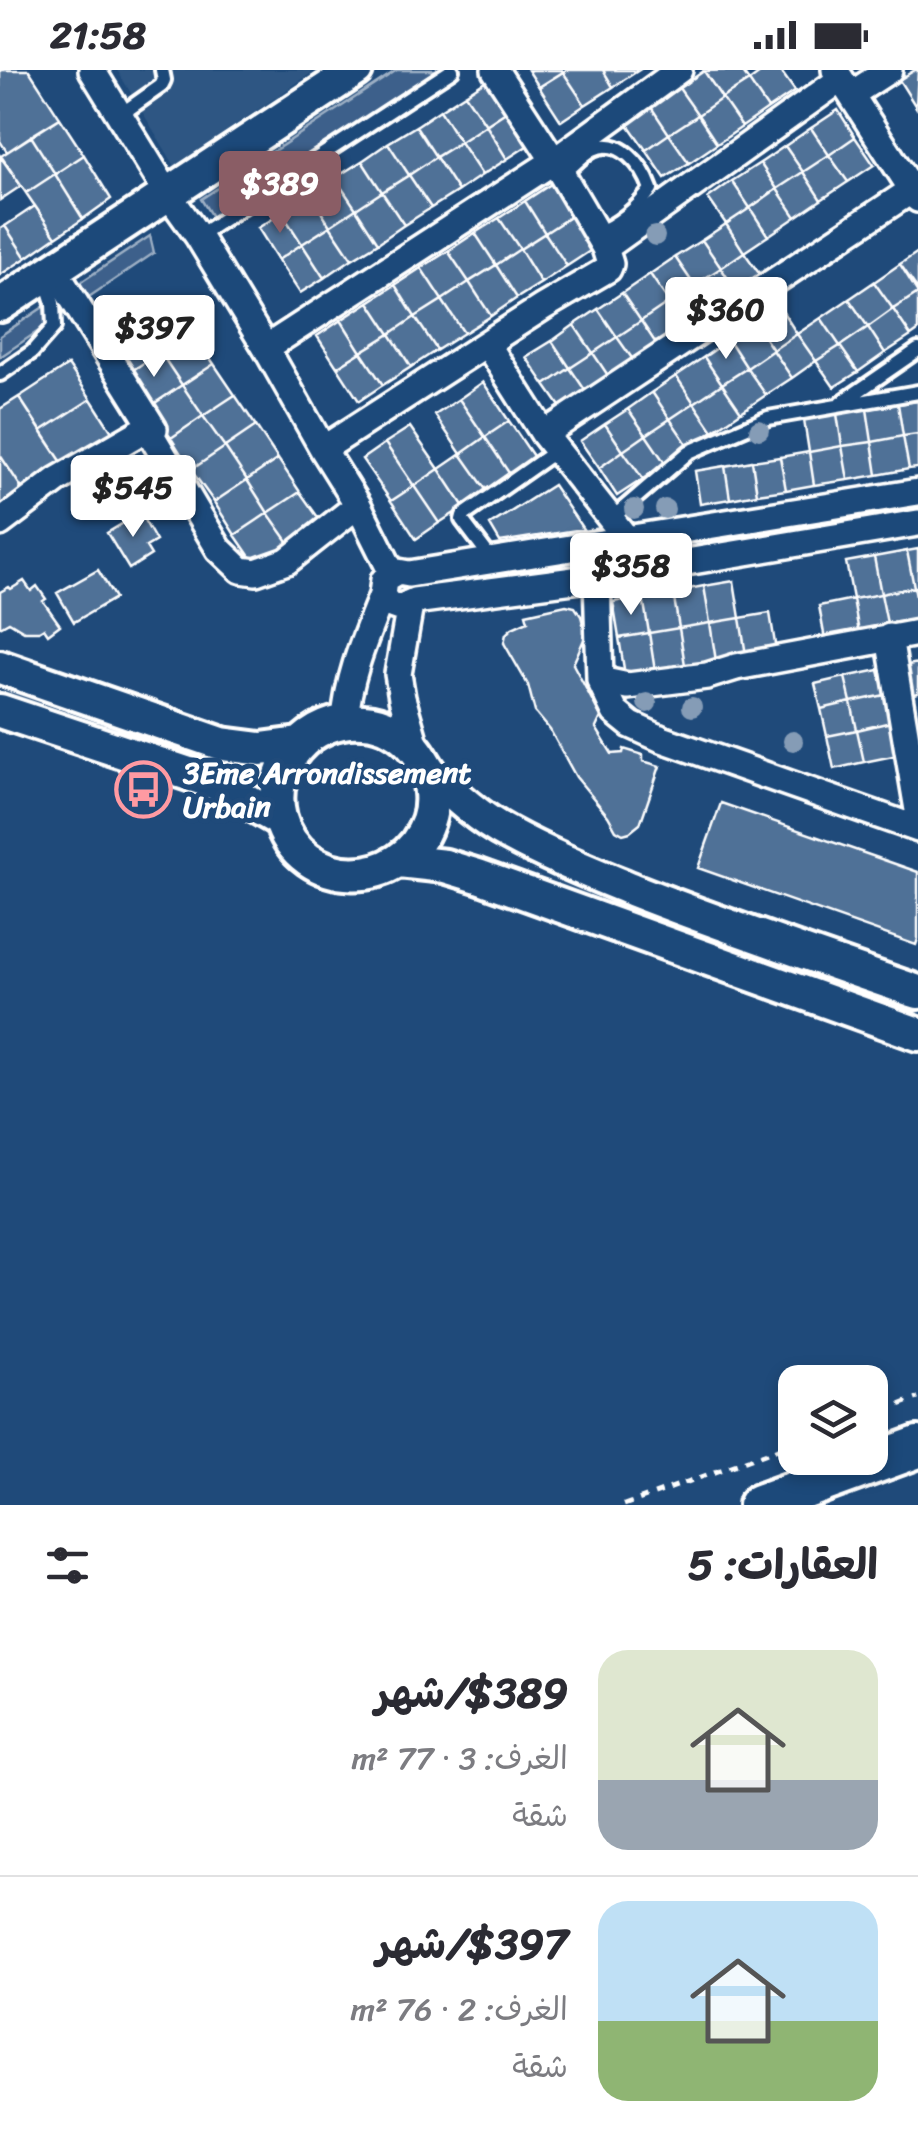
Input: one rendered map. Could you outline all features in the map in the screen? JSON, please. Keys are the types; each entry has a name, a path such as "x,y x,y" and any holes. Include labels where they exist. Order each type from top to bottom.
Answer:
{"main road":[{"path":"759,1505 918,1447"}],"street":[{"path":"92,70 198,236 358,506 394,581 388,604 393,607 918,523"},
{"path":"0,304 356,70"},
{"path":"322,449 608,269 610,264 601,240 495,70"},
{"path":"266,348 558,168 678,70"},
{"path":"601,240 843,81 889,70"},
{"path":"550,442 915,195 843,81"},
{"path":"0,524 56,480 147,428 154,430 49,272"},
{"path":"488,344 550,442 618,529"},
{"path":"147,428 219,550 241,570 256,572 276,566 301,552 358,506"},
{"path":"394,581 591,545 618,529 918,492"},
{"path":"591,545 597,577 600,680 615,712 631,725 662,739 918,829"},
{"path":"345,721 354,666 394,581"},
{"path":"412,603 398,674 402,698 422,760 432,794 429,820 418,842 400,861 381,870 340,873 302,854 280,820 279,779 287,760 312,733 345,721 366,720 402,736 422,760 466,804 507,834 709,920 918,992"},
{"path":"600,680 628,686 707,676 736,667 918,633"},
{"path":"889,637 918,810"},
{"path":"0,667 222,744 261,749 299,744"},
{"path":"0,711 213,782 280,820"},
{"path":"400,861 445,866 478,876 918,1034"}],"lane":[{"path":"120,115 161,86 162,70"},
{"path":"198,236 452,70"},
{"path":"558,168 609,145 625,152 644,172 650,189 644,199 606,229 601,240"},
{"path":"0,374 32,352 54,327 49,272"},
{"path":"834,407 916,356"},
{"path":"618,529 690,452 768,418 918,392"},
{"path":"493,561 462,520 463,516 550,442"}],"path":[{"path":"888,1409 918,1398"},
{"path":"624,1505 778,1449"}],"shaded area":[{"path":"117,70 316,70 175,166"},
{"path":"397,70 439,70 219,228 201,199"},
{"path":"150,236 154,253 0,357 0,336"}],"building":[{"path":"0,70 29,70 60,118 7,152 0,141"},
{"path":"528,70 562,70 563,72 539,87"},
{"path":"603,70 613,87 585,105 563,72"},
{"path":"603,70 639,70 613,87"},
{"path":"741,70 749,81 722,98 704,71"},
{"path":"764,70 780,70 795,91 768,109 749,81"},
{"path":"918,70 916,107 899,80"},
{"path":"704,71 722,98 698,115 679,88"},
{"path":"563,72 585,105 561,121 539,87"},
{"path":"491,77 512,108 486,125 465,94"},
{"path":"749,81 768,109 742,127 722,98"},
{"path":"679,88 698,115 669,134 651,107"},
{"path":"465,94 486,125 460,142 440,110"},
{"path":"722,98 742,127 717,144 698,115"},
{"path":"651,107 669,134 646,150 627,123"},
{"path":"512,108 533,142 507,159 486,125"},
{"path":"440,110 460,142 436,157 416,126"},
{"path":"838,110 855,137 829,155 811,128"},
{"path":"698,115 717,144 689,163 669,134"},
{"path":"60,118 84,155 55,174 31,136"},
{"path":"486,125 507,159 482,175 460,142"},
{"path":"416,126 436,157 409,175 388,143"},
{"path":"811,128 829,155 803,172 785,146"},
{"path":"669,134 689,163 665,178 646,150"},
{"path":"31,136 55,174 26,193 1,156"},
{"path":"855,137 874,165 848,182 829,155"},
{"path":"460,142 482,175 458,191 436,157"},
{"path":"388,143 409,175 382,192 362,161"},
{"path":"785,146 803,172 777,189 760,163"},
{"path":"84,155 111,199 83,219 55,174"},
{"path":"829,155 848,182 821,200 803,172"},
{"path":"0,156 21,186 0,200"},
{"path":"436,157 458,191 431,208 409,175"},
{"path":"362,161 382,192 356,209 335,178"},
{"path":"760,163 777,189 750,208 732,181"},
{"path":"803,172 821,200 796,217 777,189"},
{"path":"55,174 83,219 56,237 26,193"},
{"path":"409,175 431,208 404,225 382,192"},
{"path":"335,178 356,209 330,226 310,194"},
{"path":"732,181 750,208 726,224 708,198"},
{"path":"551,184 571,216 545,233 525,201"},
{"path":"777,189 796,217 768,236 750,208"},
{"path":"382,192 404,225 378,243 356,209"},
{"path":"310,194 330,226 302,244 282,213"},
{"path":"525,201 545,233 520,249 499,218"},
{"path":"35,206 56,237 26,258 5,226"},
{"path":"750,208 768,236 744,252 726,224"},
{"path":"356,209 378,243 352,259 330,226"},
{"path":"282,213 302,244 278,260 258,228"},
{"path":"571,216 593,249 567,266 545,233"},
{"path":"499,218 520,249 496,265 475,233"},
{"path":"726,224 744,252 721,268 702,240"},
{"path":"5,226 26,258 0,275 0,229"},
{"path":"330,226 352,259 324,278 302,244"},
{"path":"475,233 496,265 469,282 448,251"},
{"path":"545,233 567,266 541,283 520,249"},
{"path":"702,240 721,268 694,285 675,257"},
{"path":"302,244 324,278 300,293 278,260"},
{"path":"520,249 541,283 517,298 496,265"},
{"path":"448,251 469,282 442,300 421,268"},
{"path":"744,252 763,279 739,295 721,268"},
{"path":"918,252 918,290 900,264"},
{"path":"675,257 694,285 669,302 650,274"},
{"path":"900,264 918,293 893,309 874,282"},
{"path":"496,265 517,298 491,316 469,282"},
{"path":"421,268 442,300 415,317 395,285"},
{"path":"721,268 739,295 713,313 694,285"},
{"path":"650,274 669,302 641,321 622,293"},
{"path":"469,282 491,316 464,333 442,300"},
{"path":"874,282 893,309 868,327 849,299"},
{"path":"395,285 415,317 390,334 369,302"},
{"path":"694,285 713,313 688,329 669,302"},
{"path":"622,293 641,321 617,337 598,309"},
{"path":"918,293 918,331 911,336 893,309"},
{"path":"849,299 868,327 840,346 821,318"},
{"path":"171,300 192,331 160,352 139,321"},
{"path":"442,300 464,333 437,350 415,317"},
{"path":"369,302 390,334 361,352 341,320"},
{"path":"669,302 688,329 659,348 641,321"},
{"path":"779,306 797,334 773,350 755,323"},
{"path":"598,309 617,337 593,353 574,325"},
{"path":"893,309 911,336 885,353 868,327"},
{"path":"415,317 437,350 411,367 390,334"},
{"path":"821,318 840,346 816,361 797,334"},
{"path":"341,320 361,352 337,367 317,336"},
{"path":"139,321 160,352 127,374 106,343"},
{"path":"641,321 659,348 636,364 617,337"},
{"path":"755,323 773,350 747,368 729,340"},
{"path":"574,325 593,353 570,368 552,341"},
{"path":"868,327 885,353 858,372 840,346"},
{"path":"192,331 214,364 182,385 160,352"},
{"path":"390,334 411,367 383,385 361,352"},
{"path":"797,334 816,361 792,378 773,350"},
{"path":"617,337 636,364 611,380 593,353"},
{"path":"729,340 747,368 722,384 704,357"},
{"path":"552,341 570,368 545,385 526,357"},
{"path":"840,346 858,372 834,387 816,361"},
{"path":"773,350 792,378 766,395 747,368"},
{"path":"160,352 182,385 149,407 127,374"},
{"path":"361,352 383,385 359,401 337,367"},
{"path":"593,353 611,380 589,396 570,368"},
{"path":"704,357 722,384 694,403 676,376"},
{"path":"214,364 235,395 203,416 182,385"},
{"path":"68,365 91,399 41,431 19,397"},
{"path":"570,368 589,396 564,412 545,385"},
{"path":"747,368 766,395 741,412 722,384"},
{"path":"676,376 694,403 670,419 652,392"},
{"path":"483,382 509,421 485,437 459,399"},
{"path":"722,384 741,412 713,431 694,403"},
{"path":"182,385 203,416 171,438 149,407"},
{"path":"652,392 670,419 646,435 628,409"},
{"path":"235,395 256,426 225,447 203,416"},
{"path":"19,397 63,464 23,490 0,455 0,409"},
{"path":"91,399 112,432 63,464 41,431"},
{"path":"459,399 485,437 461,454 435,415"},
{"path":"918,401 918,434 903,436 898,404"},
{"path":"694,403 713,431 689,447 670,419"},
{"path":"898,404 903,436 872,442 867,409"},
{"path":"628,409 646,435 623,451 605,424"},
{"path":"867,409 872,442 842,446 837,414"},
{"path":"837,414 842,446 809,452 804,420"},
{"path":"203,416 225,447 191,470 171,438"},
{"path":"670,419 689,447 665,463 646,435"},
{"path":"509,421 535,459 511,476 485,437"},
{"path":"605,424 623,451 599,468 580,441"},
{"path":"256,426 278,459 247,480 225,447"},
{"path":"410,427 439,469 414,486 385,443"},
{"path":"918,434 918,468 909,469 903,436"},
{"path":"646,435 665,463 643,479 623,451"},
{"path":"903,436 909,469 877,475 872,442"},
{"path":"485,437 511,476 487,491 461,454"},
{"path":"872,442 877,475 848,480 842,446"},
{"path":"385,443 414,486 391,501 362,459"},
{"path":"842,446 848,480 814,485 809,452"},
{"path":"225,447 247,480 214,502 191,470"},
{"path":"623,451 643,479 617,496 599,468"},
{"path":"809,452 814,485 786,490 780,457"},
{"path":"461,454 487,491 464,507 439,469"},
{"path":"0,455 23,490 0,505"},
{"path":"780,457 786,490 757,494 752,461"},
{"path":"278,459 300,492 268,513 247,480"},
{"path":"752,461 757,494 730,499 725,466"},
{"path":"725,466 730,499 700,504 695,471"},
{"path":"439,469 464,507 439,523 414,486"},
{"path":"247,480 268,513 235,535 214,502"},
{"path":"553,485 583,529 500,542 490,525"},
{"path":"414,486 439,523 416,539 391,501"},
{"path":"300,492 322,523 290,544 268,513"},
{"path":"140,513 156,541 146,547 151,555 129,569 107,533"},
{"path":"268,513 290,544 257,567 235,535"},
{"path":"918,549 918,587 914,587 907,551"},
{"path":"907,551 914,587 881,594 874,557"},
{"path":"874,557 881,594 853,599 846,562"},
{"path":"98,570 115,598 74,622 57,593"},
{"path":"24,581 31,591 37,586 60,625 48,634 44,628 24,631 9,622 0,627 0,592"},
{"path":"734,581 740,618 710,623 704,586"},
{"path":"704,586 710,623 679,628 673,592"},
{"path":"914,587 918,627 889,633 881,594"},
{"path":"673,592 679,628 649,633 643,597"},
{"path":"881,594 889,633 860,638 853,599"},
{"path":"643,597 649,633 619,638 613,602"},
{"path":"853,599 860,638 826,645 819,606"},
{"path":"566,605 575,607 581,616 586,635 573,664 601,717 596,728 612,754 623,753 624,749 660,766 640,824 623,834 576,777 550,730 535,712 528,685 504,643 512,628 528,621 526,614"},
{"path":"770,613 776,650 746,655 740,618"},
{"path":"740,618 746,655 716,661 710,623"},
{"path":"710,623 716,661 685,665 679,628"},
{"path":"679,628 685,665 655,671 649,633"},
{"path":"649,633 655,671 625,675 619,638"},
{"path":"918,663 918,693 909,695 903,666"},
{"path":"879,670 885,695 851,702 845,677"},
{"path":"845,677 851,702 821,709 815,684"},
{"path":"885,695 891,722 857,730 851,702"},
{"path":"851,702 857,730 827,736 821,709"},
{"path":"891,722 898,755 864,762 857,730"},
{"path":"857,730 864,762 834,769 827,736"},
{"path":"721,803 918,872 916,945 698,868"}],"place":[{"name":"3Eme Arrondissement Urbain","path":"144,790"}]}
